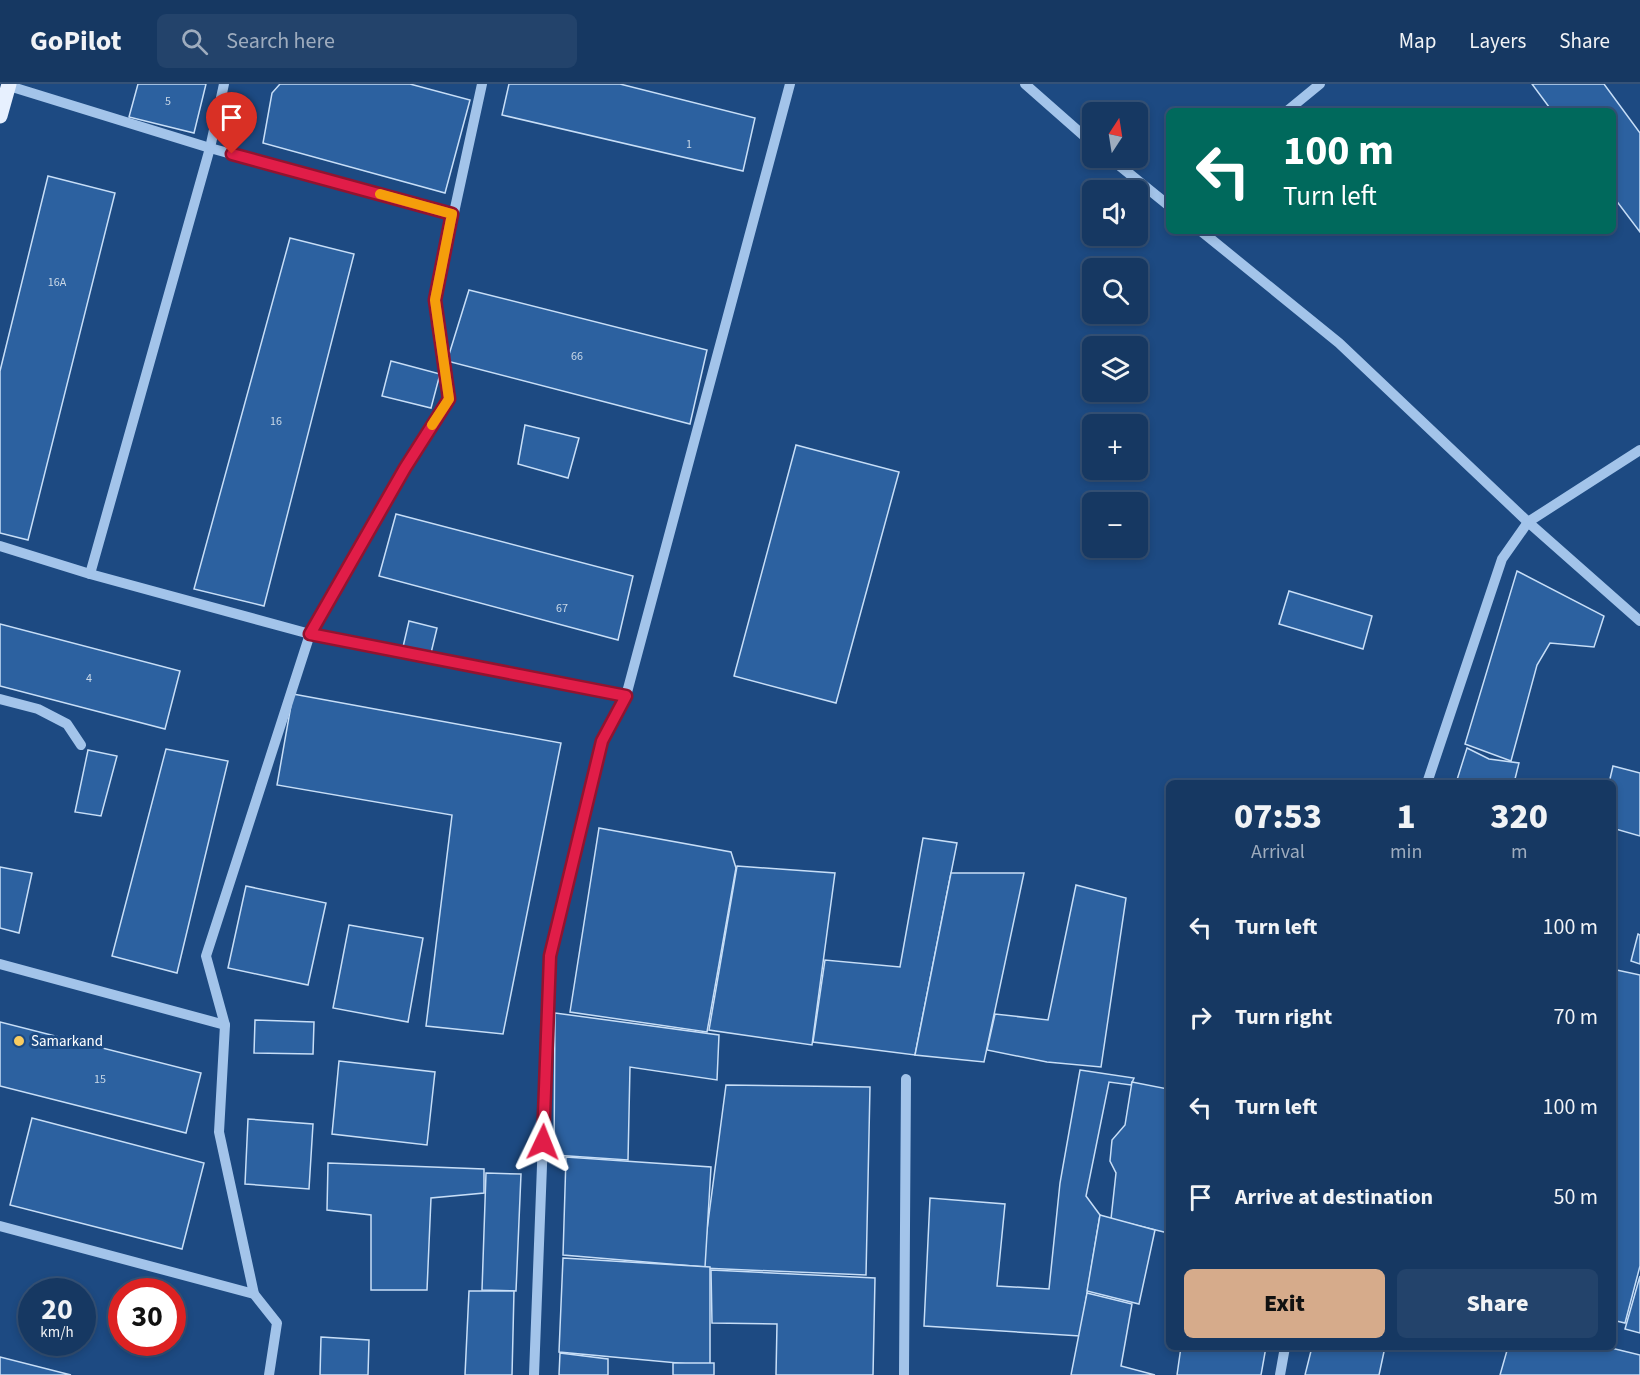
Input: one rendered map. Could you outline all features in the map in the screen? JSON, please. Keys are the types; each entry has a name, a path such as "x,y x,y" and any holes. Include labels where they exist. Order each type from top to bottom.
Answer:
{"main road":[{"path":"0,116 9,85"}],"street":[{"path":"90,574 210,148 224,84"},
{"path":"269,1375 277,1323 254,1294 219,1132 225,1025 206,956 310,634 405,468 449,399 435,300 482,84"},
{"path":"534,1375 550,956 602,741 626,696 790,84"},
{"path":"1025,84 1082,134"},
{"path":"1291,108 1320,84"},
{"path":"9,85 210,148 452,214"},
{"path":"1122,168 1166,203"},
{"path":"1205,234 1339,343 1528,522 1640,621"},
{"path":"1428,780 1502,558 1528,522 1640,450"},
{"path":"0,546 90,574 310,634 626,696"},
{"path":"0,699 38,710 67,724 81,745"},
{"path":"0,964 225,1025"},
{"path":"904,1375 906,1079"},
{"path":"0,1226 254,1294"},
{"path":"1280,1375 1284,1350"}],"building":[{"path":"138,84 206,84 194,133 129,117"},
{"path":"280,84 410,84 470,100 445,193 263,143 272,93"},
{"path":"509,84 620,84 755,118 743,171 502,115"},
{"path":"1532,84 1604,84 1640,133 1640,232 1616,200 1616,108 1550,108"},
{"path":"48,176 115,193 28,540 0,533 0,371"},
{"path":"290,238 354,254 264,606 194,589"},
{"path":"469,290 707,350 690,424 447,361"},
{"path":"391,361 440,374 431,408 382,396"},
{"path":"525,425 579,438 568,478 518,464"},
{"path":"796,445 899,472 836,703 734,676"},
{"path":"396,514 633,576 618,640 379,576"},
{"path":"1517,571 1604,616 1594,647 1550,643 1537,665 1511,761 1465,744"},
{"path":"1289,591 1372,616 1363,649 1279,624"},
{"path":"409,621 437,628 431,653 403,647"},
{"path":"0,624 180,671 165,729 0,686"},
{"path":"293,694 561,743 503,1034 426,1026 452,815 277,785"},
{"path":"1467,748 1489,759 1519,763 1515,780 1457,780"},
{"path":"166,749 228,761 177,973 112,956"},
{"path":"88,750 117,756 101,816 75,812"},
{"path":"1613,766 1640,773 1640,836 1616,829 1616,780 1610,780"},
{"path":"599,828 731,852 736,868 707,1032 570,1012"},
{"path":"923,838 957,843 915,1055 813,1042 825,960 900,967"},
{"path":"737,866 835,873 812,1045 709,1030"},
{"path":"0,867 32,873 19,933 0,928"},
{"path":"951,873 1024,873 984,1062 915,1055"},
{"path":"1076,885 1126,898 1101,1067 1047,1062 987,1050 995,1014 1048,1020"},
{"path":"246,886 326,903 308,985 228,968"},
{"path":"349,925 423,938 408,1022 333,1008"},
{"path":"1638,934 1640,935 1640,964 1631,961"},
{"path":"1616,970 1640,975 1640,1266 1625,1323 1616,1321"},
{"path":"555,1013 719,1035 717,1080 630,1067 628,1160 554,1155"},
{"path":"255,1020 314,1022 313,1054 254,1053"},
{"path":"0,1022 201,1073 186,1133 0,1086"},
{"path":"339,1061 435,1072 427,1145 332,1134"},
{"path":"1080,1070 1134,1078 1131,1085 1109,1082 1086,1196 1100,1215 1080,1336 924,1326 930,1198 1005,1204 997,1286 1049,1289 1060,1183"},
{"path":"1132,1082 1166,1089 1166,1233 1111,1219 1116,1173 1110,1161 1112,1140 1125,1125"},
{"path":"726,1085 870,1087 866,1275 702,1268"},
{"path":"32,1118 204,1163 182,1249 10,1205"},
{"path":"248,1119 313,1124 309,1189 245,1184"},
{"path":"566,1157 711,1167 705,1267 563,1255"},
{"path":"328,1163 484,1169 484,1193 431,1198 427,1290 371,1290 371,1215 327,1210"},
{"path":"486,1173 521,1174 516,1291 482,1290"},
{"path":"1100,1215 1155,1230 1139,1304 1087,1291"},
{"path":"563,1258 710,1267 710,1366 559,1352"},
{"path":"711,1270 875,1278 873,1375 776,1375 777,1324 712,1323"},
{"path":"1640,1276 1640,1333 1625,1329"},
{"path":"469,1291 514,1291 512,1375 465,1375"},
{"path":"1087,1293 1132,1304 1121,1366 1155,1375 1071,1375"},
{"path":"321,1337 369,1340 368,1375 320,1375"},
{"path":"1616,1349 1640,1355 1640,1375 1500,1375 1507,1350"},
{"path":"1181,1350 1265,1350 1261,1375 1177,1375"},
{"path":"1311,1350 1384,1350 1379,1375 1305,1375"},
{"path":"560,1353 608,1359 608,1375 559,1375"},
{"path":"0,1357 71,1375 0,1375"},
{"path":"673,1363 714,1363 714,1375 673,1375"}],"slow traffic":[{"path":"380,194 452,214 435,300 449,399 432,425"}],"place":[{"name":"Samarkand","path":"19,1041"}],"route":[{"path":"232,154 452,214 435,300 449,399 405,468 310,634 626,696 602,741 550,956 543,1142"}]}
